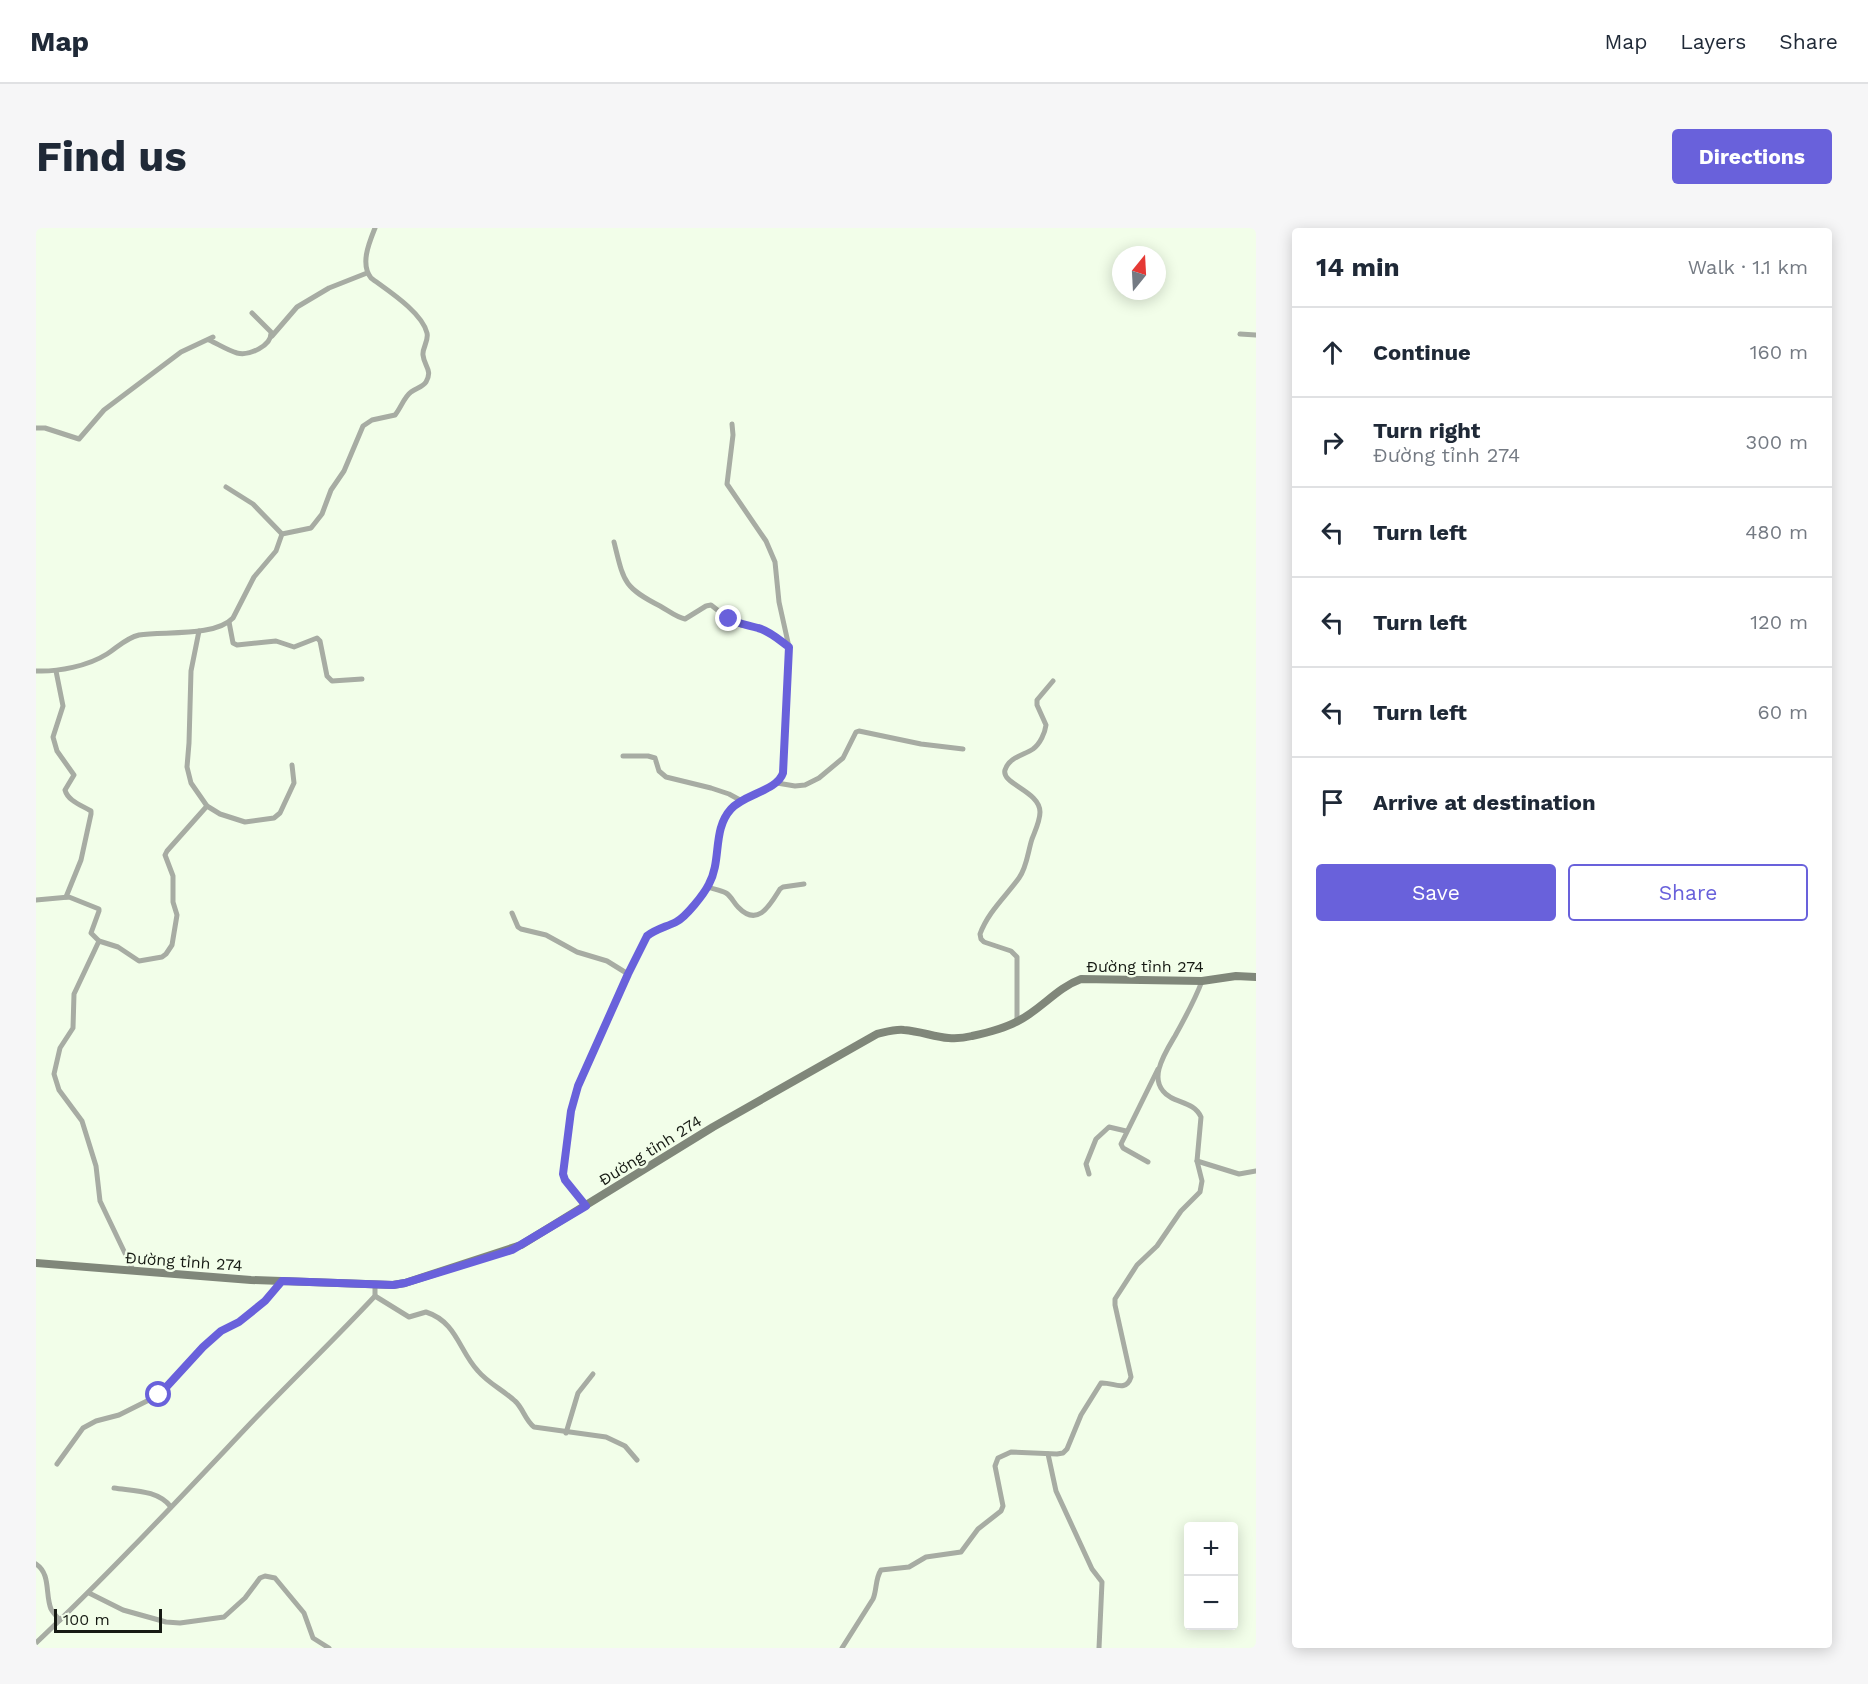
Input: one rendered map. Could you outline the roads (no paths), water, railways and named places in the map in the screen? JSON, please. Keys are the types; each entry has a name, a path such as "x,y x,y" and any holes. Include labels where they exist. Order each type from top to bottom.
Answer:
{"main road":[{"name":"Đường tỉnh 274","path":"36,1263 282,1281 375,1285 405,1283 512,1250 713,1127 877,1034 904,1030 942,1038 958,1039 973,1036 1017,1022 1069,984 1081,979 1203,981 1236,976 1256,977"}],"street":[{"path":"282,534 315,525 333,486 344,471 363,426 372,420 395,415 410,392 427,381 429,368 423,352 427,331 411,309 367,273 368,248 375,228"},
{"path":"36,428 45,428 79,439 104,410 181,352 211,339 239,354 262,347 297,307 329,288 367,273"},
{"path":"252,314 271,332 272,336"},
{"path":"1240,334 1256,335"},
{"path":"732,424 733,435 727,484 772,552 779,602 789,647 783,773 777,783"},
{"path":"226,487 253,504 282,534"},
{"path":"36,671 56,671 100,657 133,637 199,632 229,622 254,577 276,551 282,534"},
{"path":"614,542 622,574 632,590 644,598 685,619 711,605 729,619 741,625 769,632 789,647"},
{"path":"229,622 231,640 237,645 276,641 294,647 317,638 320,640 329,679 362,679"},
{"path":"199,632 191,671 187,767 191,783 207,806 240,822 274,818 280,813 294,783 292,765"},
{"path":"56,671 63,706 53,737 57,751 74,775 65,794 91,811 81,860 66,897"},
{"path":"1017,1022 1015,954 984,942 980,934 1007,891 1021,875 1040,816 1039,805 1032,796 1004,775 1009,762 1038,744 1046,725 1037,700 1053,681"},
{"path":"586,1206 565,1180 563,1174 571,1111 582,1075 647,936 680,920 708,887 713,876 718,834 723,820 731,809 740,800 777,783 805,785 819,778 843,758 856,732 859,731 921,744 963,749"},
{"path":"623,756 654,758 659,771 666,777 711,788 740,800"},
{"path":"36,900 76,898 99,909 91,933 99,941 118,947 139,961 162,957 172,945 177,915 172,897 173,876 165,855 207,806"},
{"path":"708,887 729,895 744,912 759,916 780,889 804,884"},
{"path":"512,913 521,929 546,935 577,952 607,961 628,974"},
{"path":"99,941 74,994 73,1028 60,1048 54,1074 59,1090 82,1121 96,1166 100,1201 133,1270"},
{"path":"1148,1162 1123,1148 1122,1140 1162,1059 1194,1003 1203,981"},
{"path":"842,1648 873,1599 881,1570 909,1567 926,1557 961,1552 978,1528 1000,1511 1004,1502 995,1466 998,1458 1011,1452 1057,1454 1067,1449 1081,1415 1101,1383 1123,1386 1130,1382 1131,1377 1115,1299 1137,1265 1157,1246 1181,1211 1200,1192 1202,1181 1197,1161 1201,1117 1198,1110 1167,1096 1161,1090 1158,1081 1162,1059"},
{"path":"1089,1174 1086,1164 1099,1135 1109,1127 1126,1131"},
{"path":"1197,1161 1239,1174 1256,1171"},
{"path":"57,1464 83,1428 96,1421 119,1415 159,1395 203,1347 221,1331 239,1322 265,1301 282,1281"},
{"path":"36,1643 89,1593 375,1296 375,1285"},
{"path":"375,1296 408,1317 422,1312 431,1313 453,1331 477,1371 514,1400 529,1423 540,1429 606,1437 625,1446 637,1460"},
{"path":"566,1433 578,1393 593,1374"},
{"path":"1048,1454 1056,1491 1092,1569 1102,1582 1099,1648"},
{"path":"114,1488 158,1495 171,1507"},
{"path":"36,1564 45,1575 51,1609 60,1620"},
{"path":"89,1593 123,1610 166,1622 180,1623 224,1617 245,1598 260,1578 270,1576 275,1578 304,1613 313,1638 329,1648"}]}
